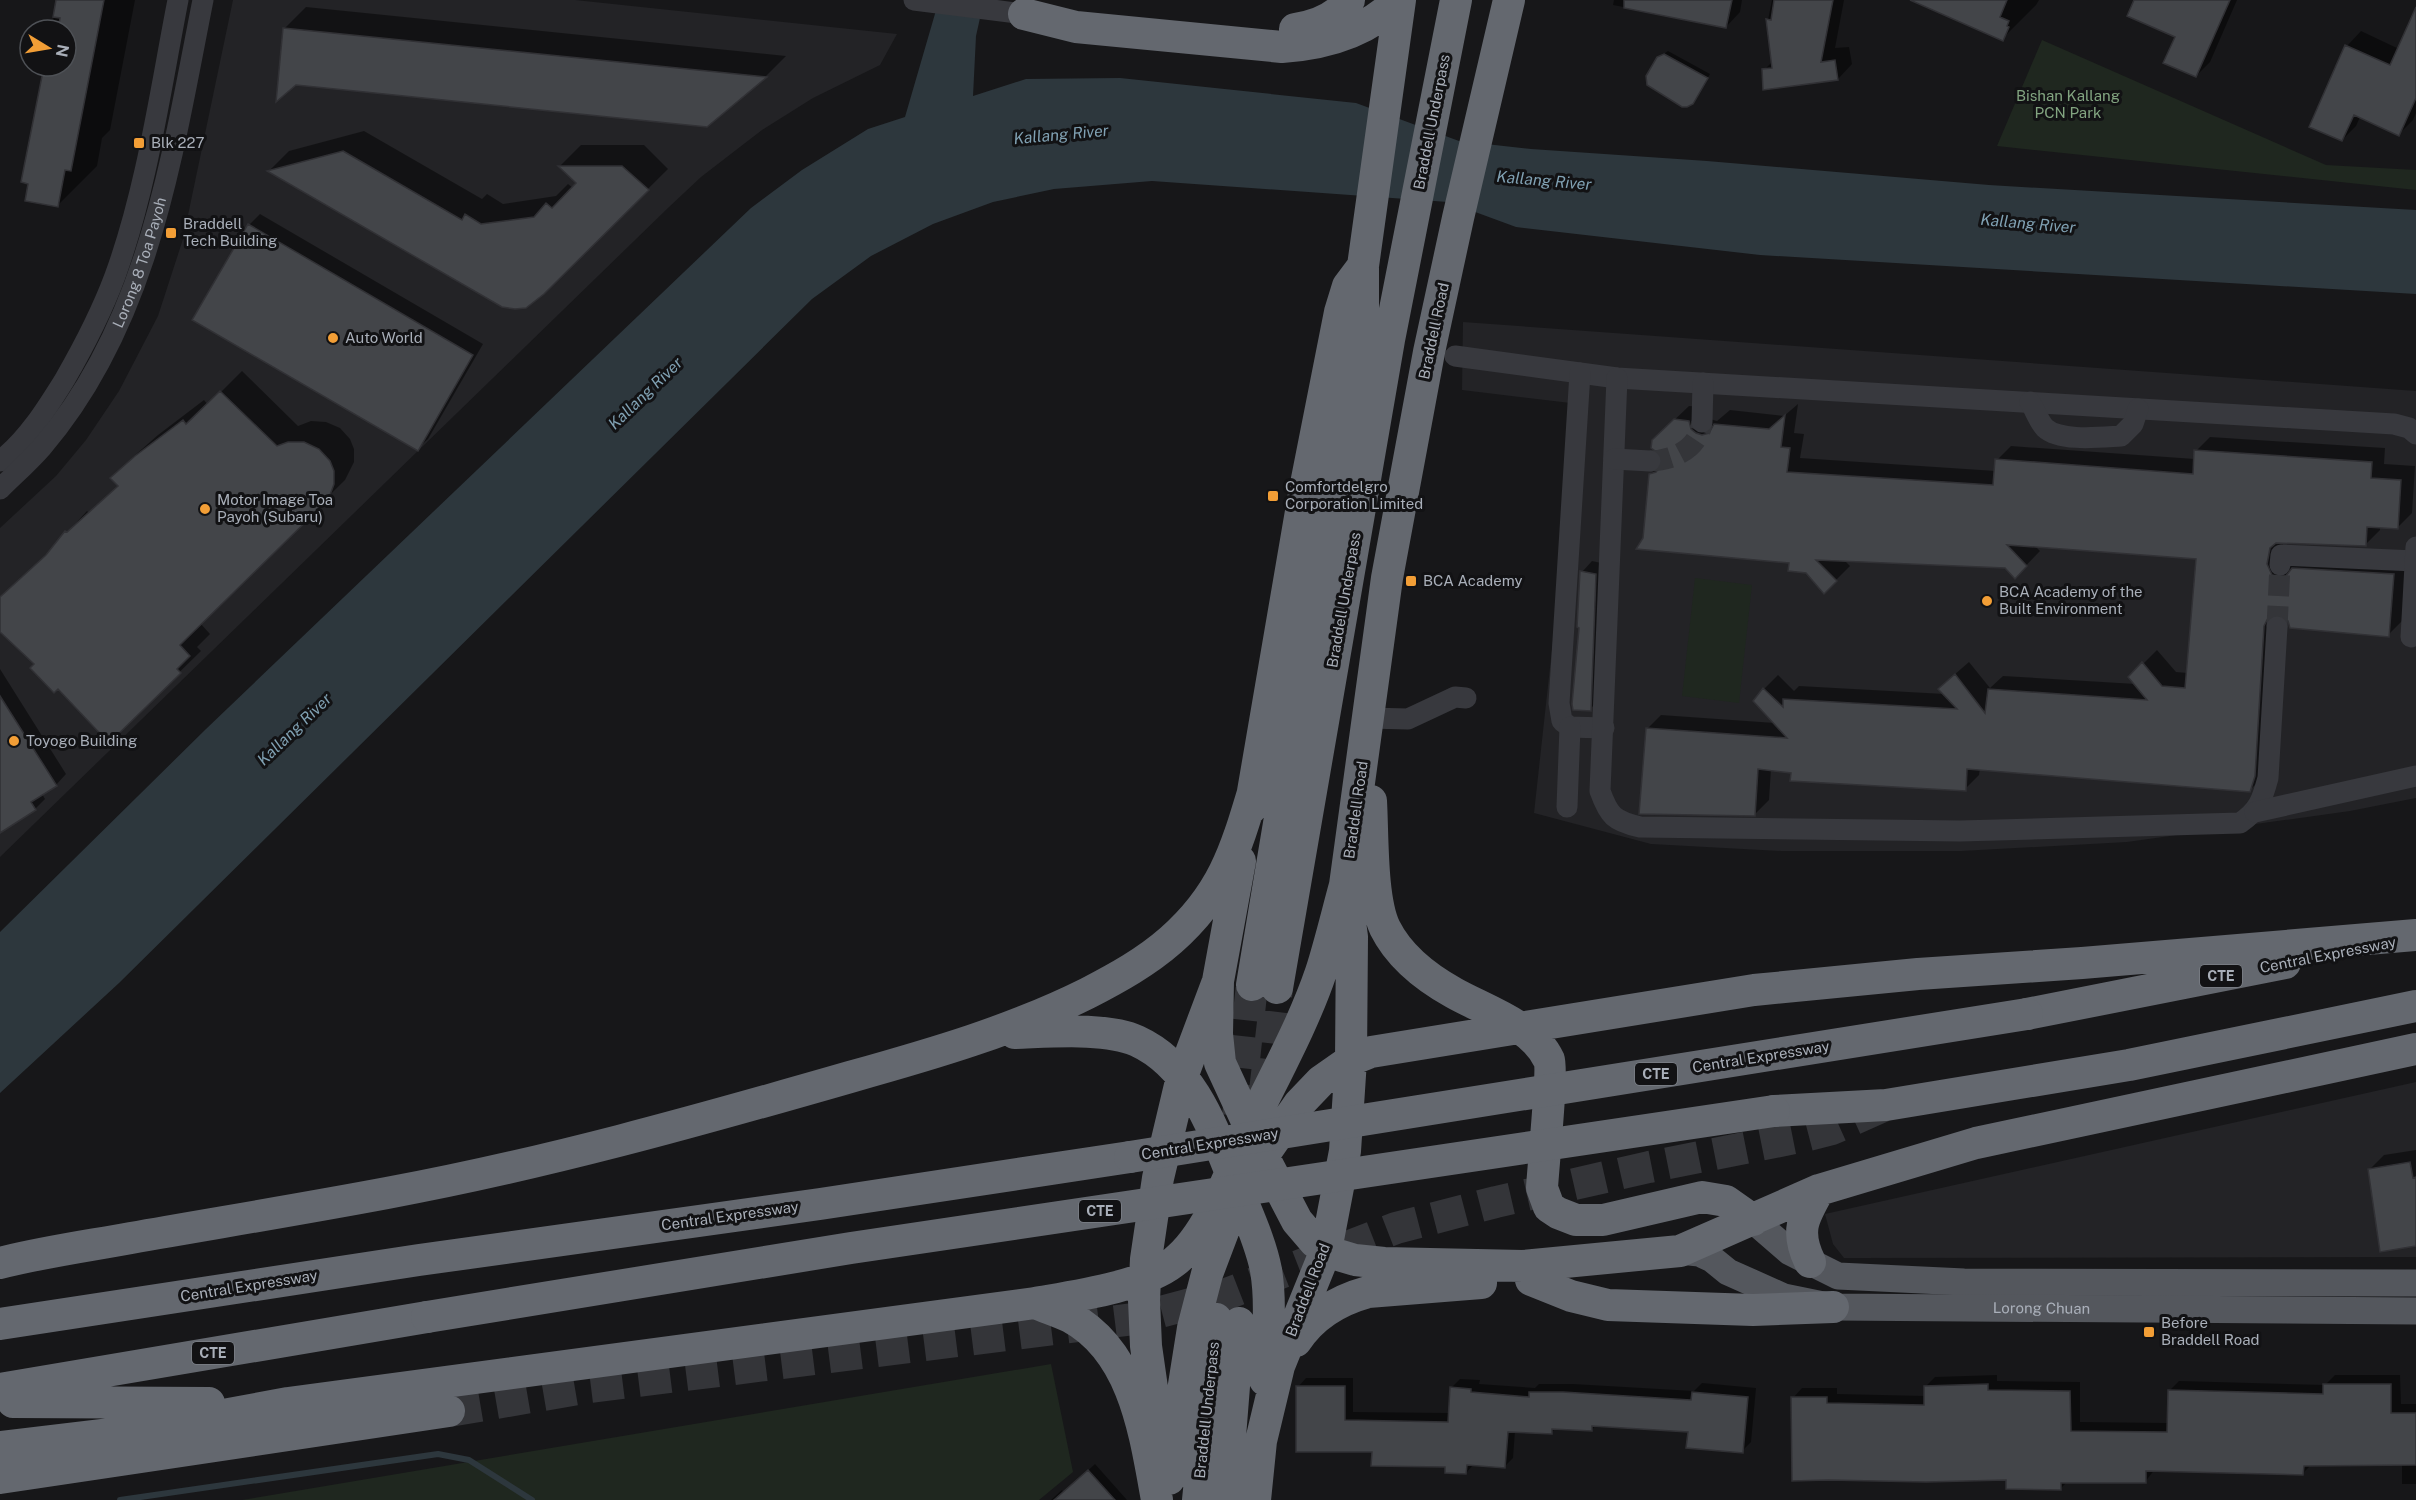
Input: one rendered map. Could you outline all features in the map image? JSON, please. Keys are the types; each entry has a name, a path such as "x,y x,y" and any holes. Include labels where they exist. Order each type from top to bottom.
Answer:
{"highway":[{"path":"1201,39 1274,33 1309,27 1344,7 1348,0"},
{"path":"1015,13 1076,27 1274,46 1314,44 1357,31 1377,20 1399,0"},
{"path":"1399,0 1363,266 1348,286 1340,312 1304,494 1254,789 1218,981 1217,1034 1220,1063 1263,1156 1302,1228 1326,1250 1354,1260 1384,1263 1522,1266 1680,1251 1819,1190 1976,1143 2416,1049"},
{"name":"Braddell Underpass","path":"1363,266 1363,321 1265,987 1456,0"},
{"name":"Braddell Road","path":"1256,1500 1261,1441 1279,1366 1326,1250 1345,1150 1351,1060 1352,937 1346,885 1393,537 1458,218 1509,0"},
{"path":"1366,731 1378,900 1385,928 1418,969 1453,993 1518,1027 1536,1041 1550,1062 1542,1188 1549,1207 1576,1220 1603,1220 1702,1197 1726,1202 1753,1220"},
{"path":"7,1259 390,1193 580,1152 796,1093 996,1034 1100,987 1145,961 1170,941 1197,915 1219,884 1237,848 1254,789"},
{"path":"1164,1493 1193,1328 1250,1128 1282,1062 1320,973 1346,885"},
{"path":"0,1447 136,1431 288,1403 1035,1303 1144,1278 1173,1263 1186,1251 1234,1182 1263,1156 1299,1104 1321,1081 1351,1060 1371,1052 1754,990 1918,974 2416,936"},
{"name":"Central Expressway","path":"0,1324 419,1260 1073,1166 2027,1014 2416,936"},
{"path":"1164,1493 1167,1453 1152,1388 1146,1346 1144,1278 1158,1178 1182,1077 1218,981"},
{"name":"CTE","path":"0,1389 863,1246 1762,1113 1886,1105 2129,1065 2416,1006"},
{"path":"996,1034 1084,1032 1135,1040 1166,1059 1182,1077 1201,1105 1252,1225 1266,1270 1268,1309 1261,1441"},
{"path":"1810,1262 1802,1246 1801,1229 1806,1213 1819,1190"},
{"path":"1279,1366 1309,1325 1323,1313 1354,1296 1368,1292 1592,1274 1675,1259 1680,1251"},
{"path":"1207,1274 1231,1262 1249,1262 1266,1270"},
{"path":"1531,1280 1571,1296 1608,1305 1753,1310 1833,1307"},
{"path":"1035,1303 1070,1318 1082,1326 1100,1342 1121,1368 1164,1493"},
{"path":"0,1310 102,1308"},
{"name":"Braddell Underpass","path":"1198,1500 1227,1321 1225,1500"},
{"path":"0,1402 288,1403"},
{"path":"0,1478 449,1411"}],"main road":[{"name":"Lorong Chuan","path":"1753,1220 1790,1251 1838,1276 1890,1279 2199,1283 2378,1281 2416,1283"},
{"name":"Lorong Chuan","path":"1680,1251 1699,1253 1712,1258 1728,1272 1784,1297 1833,1307 2416,1311"}],"street":[{"name":"Lorong 8 Toa Payoh","path":"0,461 12,451 44,414 77,357 108,294 144,176 178,0"},
{"name":"Lorong 8 Toa Payoh","path":"0,489 42,447 73,405 97,369 129,303 171,161 203,0"},
{"path":"914,0 1015,13"},
{"path":"108,294 129,303"},
{"path":"1455,356 1617,378 2394,424 2416,434"},
{"path":"1580,373 1559,704 1562,721 1570,727 1604,728"},
{"path":"1617,378 1600,791 1606,807 1620,823 1640,827 1960,831 2240,823 2255,812 2416,776"},
{"path":"1702,422 1703,383"},
{"path":"2030,402 2045,428 2058,435 2097,438 2121,436 2133,424 2138,409"},
{"path":"1614,459 1650,460"},
{"path":"2280,565 2280,555 2416,554 2411,637"},
{"path":"2255,812 2264,796 2268,778 2277,627"},
{"path":"1366,731 1408,719 1455,697 1466,698"},
{"path":"1567,807 1570,727"}],"shaded area":[{"path":"233,0 575,0 897,34 880,65 813,98 762,130 701,177 0,857 0,528 56,476 86,440 119,391 158,316 183,239"},
{"name":"BCA Academy of the Built Environment","path":"1463,322 2416,391 2416,798 2350,811 2127,842 1961,851 1781,851 1651,844 1534,813 1579,404 1462,390"},
{"path":"2416,1082 2416,1257 1844,1258 1833,1244 1825,1214"}],"green space":[{"name":"Bishan Kallang PCN Park","path":"2042,40 2326,165 2416,170 2416,190 1997,146"},
{"path":"1695,578 1752,585 1739,703 1682,696"},
{"path":"1051,1364 1073,1472 1039,1500 242,1500"}],"water":[{"name":"Kallang River","path":"939,0 984,0 976,36 973,96 1026,79 1120,78 1356,103 1459,141 1531,149 1707,161 1989,185 2416,210 2416,294 1760,255 1516,227 1448,202 1152,181 1054,189 993,202 933,224 871,256 812,299 119,983 0,1093 0,932 206,729 751,208 802,170 868,129 905,117"}],"building":[{"path":"56,0 104,0 71,171 65,170 58,207 25,201 28,184 21,182 42,78 78,78 78,18 53,17"},
{"path":"1624,0 1732,0 1726,28 1624,8"},
{"path":"1774,0 1833,0 1821,62 1835,60 1838,80 1763,90 1762,69 1772,68 1766,19 1771,20"},
{"path":"1910,0 2007,0 2000,17 2009,21 2007,26 2009,27 2003,41"},
{"path":"2134,0 2230,0 2196,77 2163,63 2175,37 2127,16"},
{"path":"2416,7 2416,98 2399,136 2354,115 2342,141 2309,127 2345,45 2390,65"},
{"path":"283,28 767,77 707,127 296,85 276,102"},
{"path":"1664,54 1708,78 1693,104 1682,107 1647,85 1646,76 1657,57"},
{"path":"343,151 462,220 465,214 481,224 534,217 546,203 552,208 576,183 558,166 622,166 649,190 544,294 526,308 515,309 502,307 267,171"},
{"name":"Auto World","path":"248,224 473,355 418,451 192,320"},
{"path":"220,391 277,446 288,442 304,442 319,449 330,461 334,471 334,484 325,503 180,645 190,656 177,669 181,673 109,743 58,689 54,693 30,668 34,664 0,632 0,597 46,555 65,531 67,532 118,486 110,478 183,420 186,424"},
{"path":"1785,415 1781,447 1790,448 1787,472 1993,485 1995,459 2193,474 2194,450 2372,462 2371,478 2401,480 2398,529 2367,527 2366,546 2276,543 2270,548 2267,564 2272,575 2279,578 2286,576 2292,568 2394,574 2389,637 2290,628 2288,621 2278,614 2272,615 2267,620 2264,626 2255,776 2250,792 1967,769 1966,791 1790,781 1791,773 1758,769 1755,816 1639,814 1646,728 1787,738 1753,701 1763,688 1783,707 1783,699 1957,709 1938,689 1955,674 1985,713 1988,689 2147,700 2128,677 2142,662 2162,686 2185,688 2196,559 2007,545 2027,566 2015,579 2005,568 1816,560 1837,581 1824,594 1806,573 1788,571 1789,563 1636,549 1643,538 1649,474 1656,472 1663,462 1661,455 1651,448 1652,440 1674,419 1689,421 1691,429 1702,435 1709,433 1714,424 1769,429"},
{"path":"1580,571 1596,574 1591,711 1573,710 1572,704 1579,628 1577,627"},
{"name":"Toyogo Building","path":"0,696 57,786 31,802 36,810 0,833"},
{"path":"2410,1162 2413,1178 2416,1177 2416,1246 2380,1252 2368,1169"},
{"path":"1988,1384 1988,1390 2070,1391 2071,1431 2167,1432 2168,1390 2323,1394 2323,1384 2391,1384 2391,1413 2416,1413 2416,1465 2304,1466 2303,1475 2146,1471 2146,1483 2061,1483 2061,1490 2006,1489 2006,1480 1792,1481 1791,1397 1827,1397 1827,1403 1924,1405 1924,1386"},
{"path":"1296,1386 1345,1386 1345,1420 1448,1422 1450,1387 1471,1389 1471,1392 1529,1397 1529,1392 1563,1392 1691,1400 1692,1392 1748,1397 1743,1453 1686,1448 1688,1432 1592,1426 1592,1431 1552,1429 1552,1434 1508,1432 1505,1468 1467,1465 1466,1474 1445,1473 1445,1467 1371,1466 1372,1452 1296,1452"},
{"path":"1088,1470 1115,1500 1054,1500"}],"waterway":[{"path":"120,1500 438,1454 469,1460 532,1500"}],"tunnel":[{"path":"1650,461 1668,458 1691,446 1700,431 1702,422"},
{"path":"2277,627 2280,565"},
{"path":"1238,1116 1252,985"},
{"path":"1265,1091 1277,988"},
{"path":"449,1411 590,1387 1134,1319 1224,1295 1396,1228 1496,1202 1649,1167 1805,1136 1832,1129 1883,1106"}],"place":[{"name":"Blk 227","path":"139,143"},
{"name":"Braddell Tech Building","path":"171,233"},
{"name":"Auto World","path":"333,338"},
{"name":"Comfortdelgro Corporation Limited","path":"1273,496"},
{"name":"Motor Image Toa Payoh (Subaru)","path":"205,509"},
{"name":"BCA Academy","path":"1411,581"},
{"name":"BCA Academy of the Built Environment","path":"1987,601"},
{"name":"Toyogo Building","path":"14,741"},
{"name":"Before Braddell Road","path":"2149,1332"}]}
